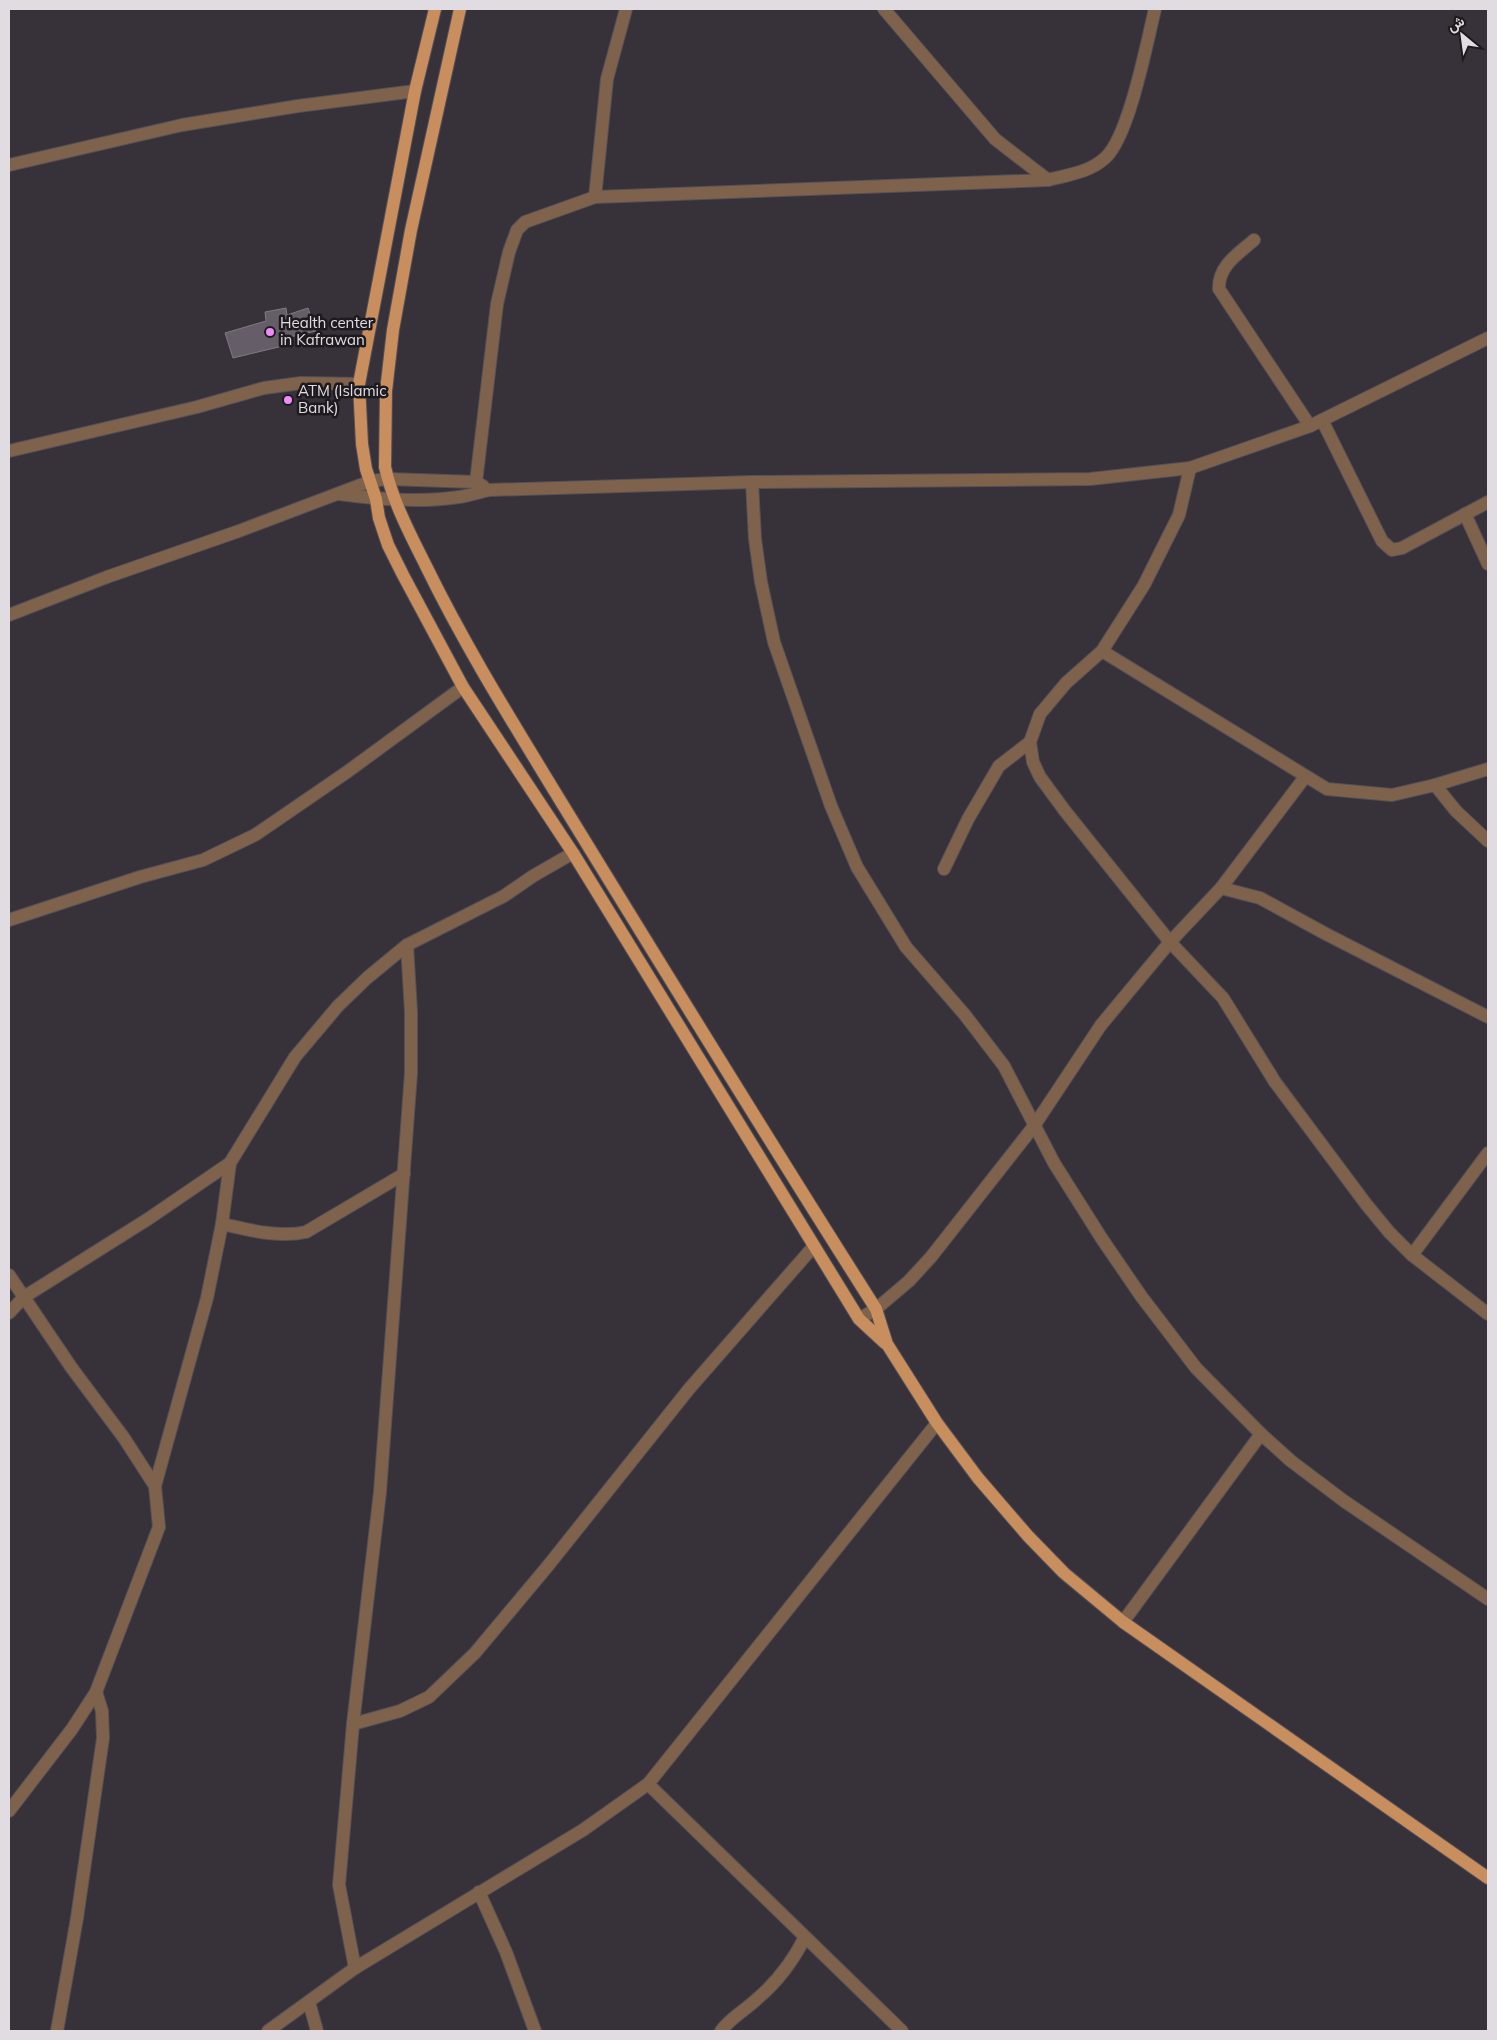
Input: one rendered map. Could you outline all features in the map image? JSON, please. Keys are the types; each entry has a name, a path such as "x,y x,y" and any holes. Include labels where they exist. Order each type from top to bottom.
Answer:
{"main road":[{"path":"435,9 415,91 359,384 362,444 366,469 388,545 463,686 573,853 859,1319 887,1344"},
{"path":"460,9 411,230 393,330 386,391 385,467 388,479 395,498 446,606 489,683 698,1025 876,1309 887,1344 937,1423 978,1478 1028,1536 1064,1573 1123,1622 1488,1878"}],"street":[{"path":"594,197 608,79 626,9"},
{"path":"884,9 995,138 1048,180"},
{"path":"476,482 497,304 509,252 517,230 525,222 594,197 1048,180 1083,171 1105,158 1117,144 1140,71 1155,9"},
{"path":"9,164 182,125 298,106 415,91"},
{"path":"1254,240 1226,265 1218,278 1219,289 1310,426"},
{"path":"339,494 376,499 460,497 489,490 752,482 1090,480 1190,468 1310,426 1488,338"},
{"path":"9,451 197,407 264,388 301,383 359,384"},
{"path":"1322,420 1382,540 1392,550 1402,548 1488,502"},
{"path":"1190,468 1179,515 1144,584 1102,651 1066,684 1040,714 1030,742 1033,762 1040,777 1065,812 1170,942 1223,998 1276,1082 1366,1204 1389,1232 1412,1255 1488,1314"},
{"path":"9,615 107,577 371,481 388,479 476,482 489,490"},
{"path":"752,482 761,582 774,642 830,806 858,867 906,947 965,1015 1004,1066 1054,1163 1091,1222 1140,1296 1196,1368 1261,1434 1291,1461 1344,1501 1486,1592"},
{"path":"1465,514 1488,564"},
{"path":"1102,651 1327,789 1392,794 1435,785 1488,769"},
{"path":"9,920 140,877 203,860 255,836 347,772 463,686"},
{"path":"944,869 968,819 999,766 1030,742"},
{"path":"859,1319 876,1309 909,1281 931,1257 1034,1126 1101,1025 1170,942 1221,888 1306,777"},
{"path":"1435,785 1456,811 1488,841"},
{"path":"9,1811 72,1729 96,1692 158,1527 155,1486 207,1298 222,1224 230,1163 295,1057 338,1006 367,978 407,945 504,896 533,876 573,853"},
{"path":"1221,888 1260,898 1488,1017"},
{"path":"355,1968 339,1885 352,1724 380,1492 404,1174 411,1073 411,1012 407,945"},
{"path":"1412,1255 1488,1153"},
{"path":"9,1313 24,1297 230,1163"},
{"path":"222,1224 260,1232 296,1234 306,1232 404,1174"},
{"path":"352,1724 400,1712 428,1697 475,1653 689,1389 814,1246"},
{"path":"9,1274 71,1367 124,1438 155,1486"},
{"path":"268,2031 355,1968 583,1830 648,1784 937,1423"},
{"path":"1123,1622 1261,1434"},
{"path":"58,2031 77,1918 103,1738 103,1718 96,1692"},
{"path":"648,1784 902,2031"},
{"path":"479,1892 506,1952 535,2031"},
{"path":"721,2031 730,2020 758,1999 782,1974 805,1937"},
{"path":"308,2002 317,2031"}],"building":[{"name":"Health center in Kafrawan","path":"286,308 287,315 308,308 316,331 290,337 291,344 233,358 225,333 266,321 265,312"}],"place":[{"name":"Health center in Kafrawan","path":"270,332"},
{"name":"ATM (Islamic Bank)","path":"288,400"}]}
